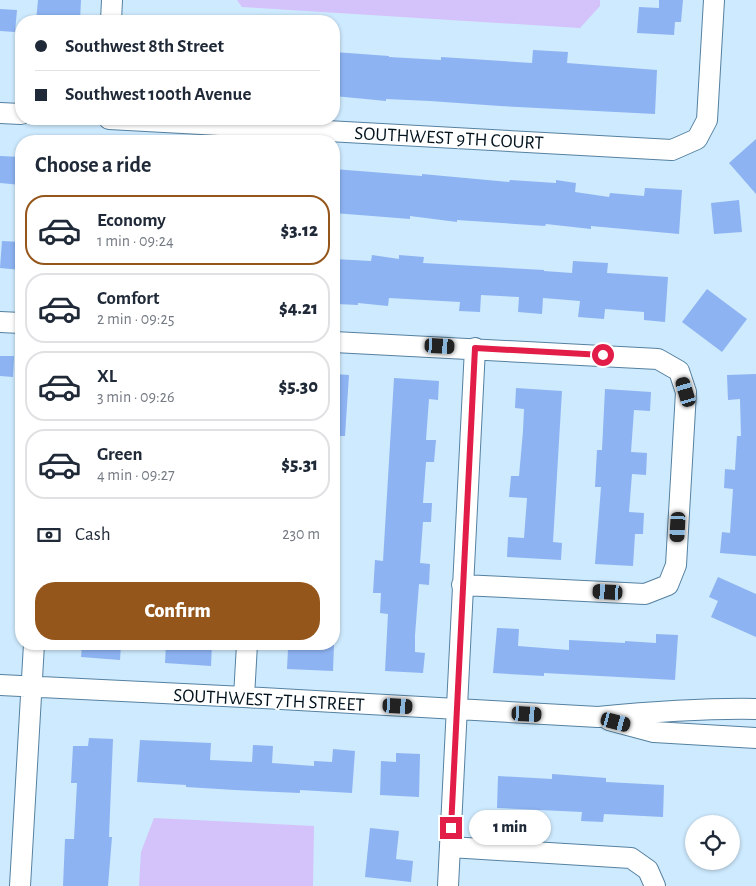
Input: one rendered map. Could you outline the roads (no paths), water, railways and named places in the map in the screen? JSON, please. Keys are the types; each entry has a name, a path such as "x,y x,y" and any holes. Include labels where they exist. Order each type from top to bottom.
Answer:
{"street":[{"path":"111,15 112,0"},
{"name":"SOUTHWEST 9TH COURT","path":"218,125 672,150 697,139 707,120 714,0"},
{"path":"0,113 15,114"},
{"path":"0,322 15,323"},
{"path":"340,342 658,358 680,371 686,392 676,565 668,585 645,594 462,585"},
{"path":"448,886 475,348"},
{"path":"20,886 34,650"},
{"path":"244,696 247,650"},
{"name":"SOUTHWEST 7TH STREET","path":"0,685 244,696 598,717 708,708 756,709"},
{"name":"SOUTHWEST 7TH STREET","path":"598,717 654,732 756,738"},
{"path":"450,847 631,858 652,878"}]}
